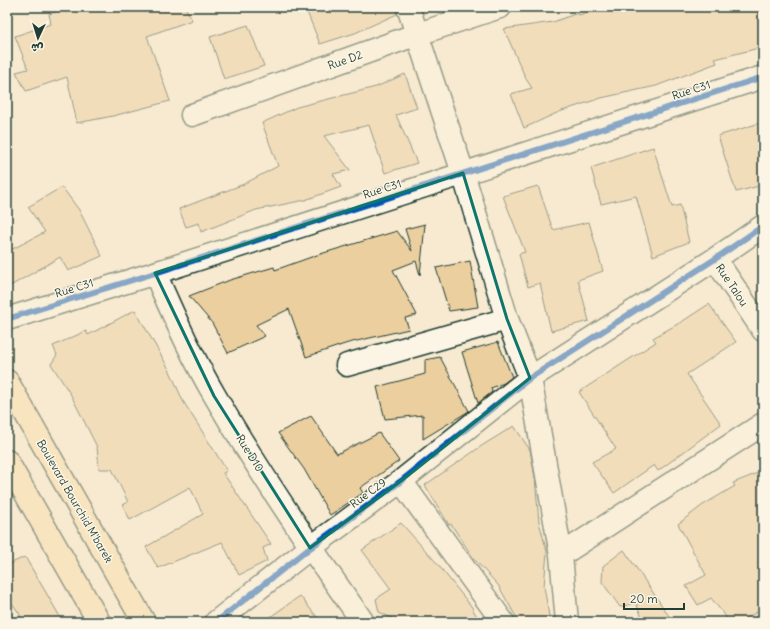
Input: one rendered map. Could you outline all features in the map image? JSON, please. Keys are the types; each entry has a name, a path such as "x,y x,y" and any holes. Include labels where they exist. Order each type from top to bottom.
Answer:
{"main road":[{"name":"Boulevard Bourchid M'barek","path":"7,381 144,622"},
{"path":"7,461 99,622"}],"street":[{"path":"408,7 415,35 463,173 507,319 530,378 561,555 567,622"},
{"name":"Rue D2","path":"192,115 415,35 500,7"},
{"name":"Rue C31","path":"7,319 155,273 763,77"},
{"name":"Rue C29","path":"216,622 310,548 401,482 530,378 715,259 763,226"},
{"name":"Rue Talou","path":"715,259 763,330"},
{"name":"Rue D10","path":"155,273 179,328 214,396 310,548 363,622"},
{"path":"347,365 507,319"},
{"path":"561,555 763,424"},
{"path":"401,482 503,622"}],"highlighted area":[{"path":"463,173 507,319 530,378 401,481 310,548 214,396 155,273"}],"building":[{"path":"71,7 185,7 192,20 147,36 170,101 113,116 77,123 67,77 26,91 16,72 28,69 15,36 51,24 49,14"},
{"path":"305,7 396,7 397,14 355,33 320,44"},
{"path":"607,7 763,7 763,47 715,59 717,63 656,86 601,98 559,112 524,128 511,94 532,88 526,79 504,29 553,22 578,13 579,15"},
{"path":"248,25 264,66 224,79 210,37"},
{"path":"405,74 417,108 396,115 417,163 385,173 369,125 324,136 350,170 333,174 341,187 305,200 256,210 201,232 199,223 186,227 179,209 244,184 278,166 262,123 297,107 376,87"},
{"path":"763,122 763,185 736,192 718,136"},
{"path":"653,147 672,207 680,205 689,242 653,256 636,196 601,204 591,168"},
{"path":"538,186 553,230 589,222 603,271 578,280 589,321 551,331 540,283 528,287 519,254 525,252 503,196"},
{"path":"62,187 79,210 102,256 68,271 60,257 7,288 7,252 45,232 28,207"},
{"path":"425,224 420,275 416,261 393,270 417,315 405,318 409,329 348,343 306,357 289,309 256,325 265,336 228,353 212,323 189,296 230,280 274,267 275,270 317,255 397,231 412,251 405,229"},
{"path":"470,261 478,307 449,311 436,268"},
{"path":"709,304 736,342 687,374 721,424 658,471 654,465 614,493 592,462 616,449 579,392 656,342 653,338"},
{"path":"135,310 170,371 183,401 227,471 223,473 271,544 263,548 267,561 239,575 222,542 158,568 146,547 203,514 190,487 130,520 123,505 128,502 112,469 99,469 97,447 71,395 51,364 57,355 53,346 86,331 88,335"},
{"path":"498,342 512,377 504,383 491,388 492,392 478,403 462,352"},
{"path":"440,357 469,411 423,439 423,415 385,419 377,387 425,374 425,360"},
{"path":"311,416 337,454 379,433 399,461 360,488 363,493 330,515 304,469 278,433"},
{"path":"514,426 530,450 535,478 539,522 547,552 544,586 550,622 519,622 498,585 474,559 451,524 449,525 425,485 483,445"},
{"path":"763,471 763,608 741,622 730,622 711,598 698,605 686,586 706,575 678,524 703,505 735,486 733,483"},
{"path":"401,523 435,561 471,606 480,622 400,622 379,612 376,599 391,589 362,550"},
{"path":"624,550 673,622 644,622 636,603 620,607 602,582 603,566"},
{"path":"25,557 63,622 23,622 19,613 7,596 7,565"},
{"path":"300,596 321,622 263,622"}],"cycle path":[{"path":"7,319 155,273 763,77"},
{"path":"216,622 310,548 401,481 530,378 715,259 763,226"}]}
